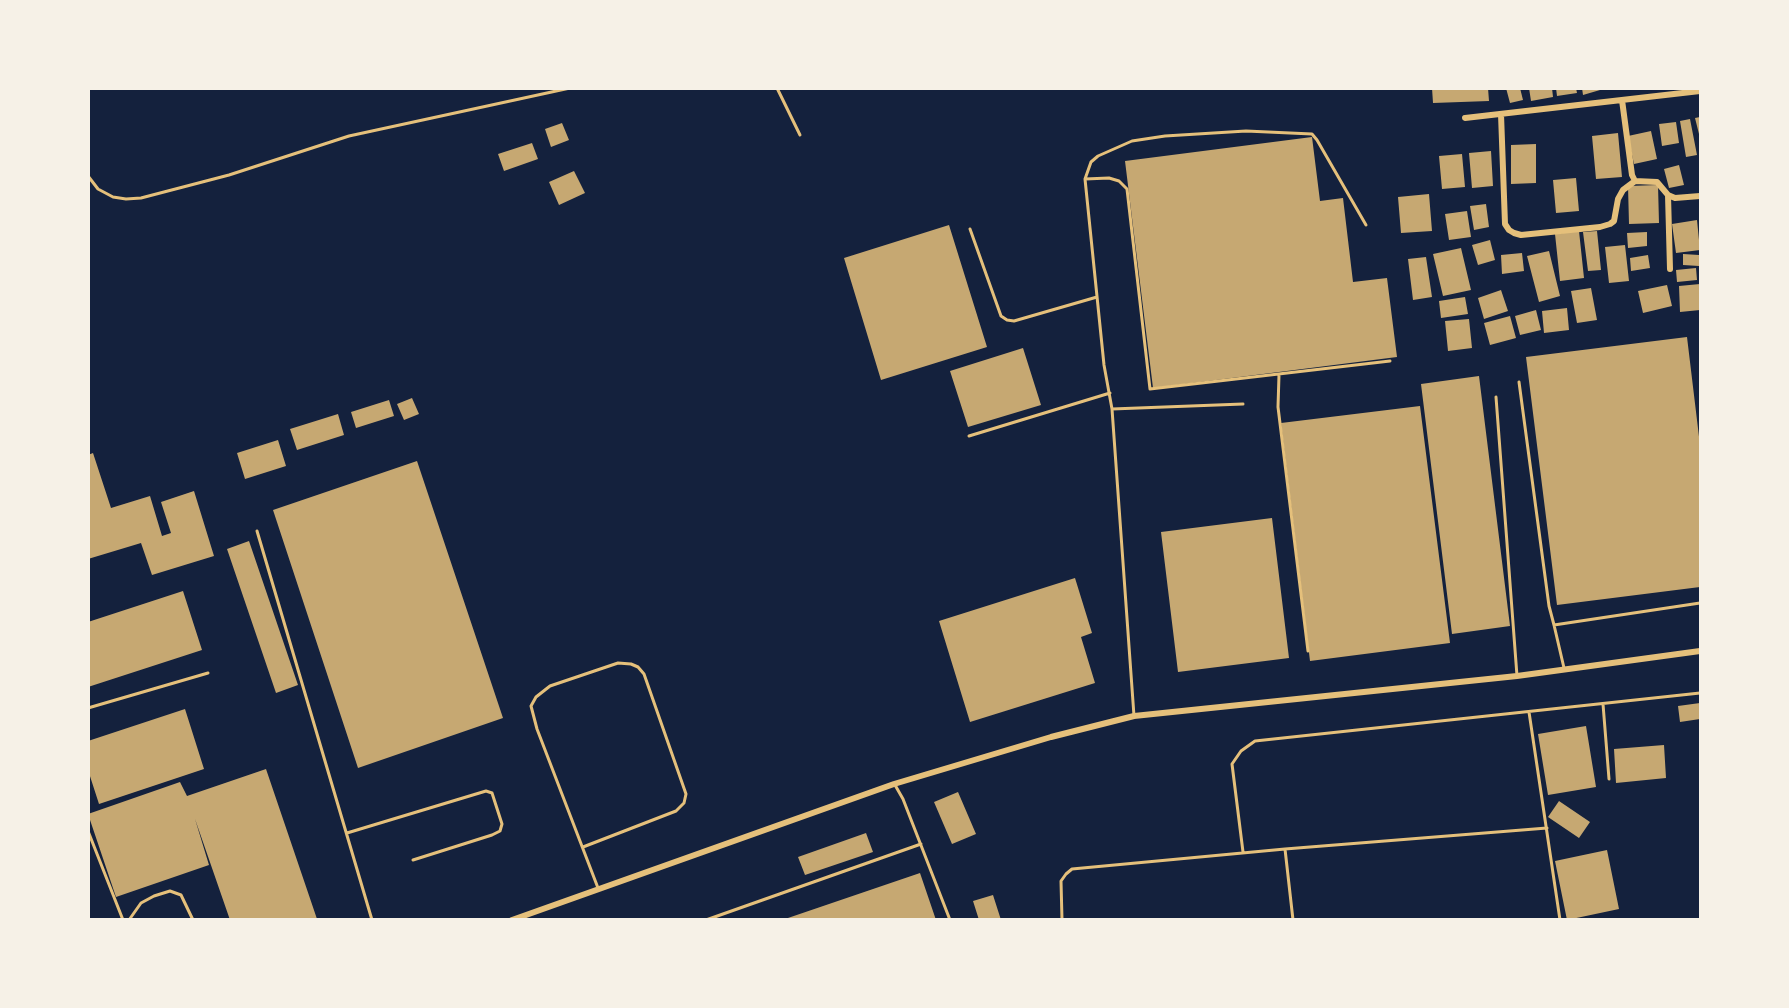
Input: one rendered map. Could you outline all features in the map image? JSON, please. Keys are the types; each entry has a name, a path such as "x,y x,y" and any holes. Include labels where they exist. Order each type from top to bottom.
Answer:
{"street":[{"path":"1465,118 1701,91"},
{"path":"1622,100 1632,175 1635,181"},
{"path":"1501,114 1505,224 1514,233 1521,235 1610,224 1614,221 1618,199 1623,190 1635,181 1657,182 1668,195 1675,198 1701,196"},
{"path":"1668,195 1670,269"},
{"path":"512,920 894,784 1051,737 1134,716 1517,676 1701,651"}],"lane":[{"path":"777,88 800,135"},
{"path":"88,176 98,189 113,197 141,198 229,175 349,136 567,89"},
{"path":"1134,716 1112,409 1104,365 1085,179 1092,162 1098,156 1132,141 1165,135 1246,130 1312,134 1366,225"},
{"path":"1085,179 1109,178 1119,181 1127,189 1149,388 1390,361"},
{"path":"970,229 1001,316 1007,320 1014,321 1097,297"},
{"path":"1279,375 1278,408 1308,651"},
{"path":"1520,382 1549,606 1564,668"},
{"path":"969,436 1110,393"},
{"path":"1496,397 1517,676"},
{"path":"1112,409 1243,404"},
{"path":"257,531 372,920"},
{"path":"1554,625 1701,603"},
{"path":"583,847 676,811 684,803 686,794 644,674 638,667 631,664 618,663 550,686 536,697 531,706 537,729 599,889"},
{"path":"88,708 208,673"},
{"path":"1244,852 1232,764 1240,751 1255,741 1701,693"},
{"path":"1603,704 1609,779"},
{"path":"1529,712 1560,920"},
{"path":"894,784 903,799 950,920"},
{"path":"347,834 486,791 492,794 502,824 500,831 413,860"},
{"path":"1062,920 1061,881 1072,869 1244,852 1547,828"},
{"path":"88,831 123,920"},
{"path":"706,920 921,844"},
{"path":"1286,849 1293,920"},
{"path":"129,920 141,903 170,891 181,895 193,920"}],"building":[{"path":"1432,88 1488,88 1489,101 1433,103"},
{"path":"1506,88 1520,88 1523,100 1510,103"},
{"path":"1529,88 1552,88 1553,97 1531,101"},
{"path":"1556,88 1576,88 1577,93 1557,96"},
{"path":"1582,88 1600,88 1600,90 1583,95"},
{"path":"1700,117 1700,138 1695,118"},
{"path":"1690,119 1697,155 1686,157 1680,121"},
{"path":"1676,122 1679,143 1662,146 1659,124"},
{"path":"562,123 569,140 551,147 545,129"},
{"path":"1651,131 1657,159 1634,164 1628,136"},
{"path":"1618,133 1622,177 1596,179 1592,136"},
{"path":"1312,137 1320,201 1343,198 1353,282 1387,278 1397,357 1153,388 1125,161"},
{"path":"532,143 538,159 504,171 498,154"},
{"path":"1536,144 1536,183 1511,184 1511,145"},
{"path":"1491,151 1493,186 1472,188 1469,153"},
{"path":"1462,154 1465,187 1442,189 1439,156"},
{"path":"1679,165 1684,185 1669,188 1664,169"},
{"path":"574,171 585,193 559,205 549,182"},
{"path":"1576,178 1579,211 1556,213 1553,180"},
{"path":"1658,185 1659,223 1629,224 1628,186"},
{"path":"1429,194 1432,231 1401,233 1398,197"},
{"path":"1486,204 1489,227 1474,230 1470,206"},
{"path":"1467,211 1471,237 1449,240 1445,214"},
{"path":"1697,220 1700,250 1676,253 1672,224"},
{"path":"949,225 987,347 881,380 844,258"},
{"path":"1579,231 1584,278 1560,281 1555,234"},
{"path":"1597,231 1601,270 1588,271 1583,232"},
{"path":"1647,232 1647,246 1628,248 1627,233"},
{"path":"1490,240 1495,260 1478,265 1472,245"},
{"path":"1625,245 1629,281 1609,283 1605,247"},
{"path":"1461,248 1471,290 1443,296 1433,254"},
{"path":"1549,251 1560,296 1539,302 1527,256"},
{"path":"1522,253 1524,271 1502,274 1501,255"},
{"path":"1683,254 1699,255 1699,266 1683,265"},
{"path":"1648,255 1650,268 1631,271 1630,258"},
{"path":"1426,257 1432,297 1413,300 1408,259"},
{"path":"1696,268 1697,280 1677,282 1676,270"},
{"path":"1700,284 1700,310 1680,312 1679,286"},
{"path":"1667,285 1672,306 1643,313 1638,291"},
{"path":"1591,288 1597,320 1577,323 1571,291"},
{"path":"1501,290 1508,311 1484,319 1478,298"},
{"path":"1465,297 1468,314 1441,318 1439,301"},
{"path":"1567,308 1569,330 1544,333 1542,311"},
{"path":"1536,310 1541,330 1520,335 1515,316"},
{"path":"1510,316 1516,338 1490,345 1484,323"},
{"path":"1469,319 1472,348 1448,351 1445,321"},
{"path":"1687,337 1700,445 1700,587 1557,605 1526,357"},
{"path":"1023,348 1041,405 968,427 950,371"},
{"path":"1479,376 1510,626 1452,634 1421,384"},
{"path":"412,398 419,414 404,420 397,404"},
{"path":"389,400 394,416 356,428 351,412"},
{"path":"1420,406 1450,643 1310,661 1281,423"},
{"path":"338,414 344,435 297,450 290,429"},
{"path":"278,440 286,466 245,479 237,453"},
{"path":"93,453 111,508 150,496 162,536 171,533 161,502 194,491 214,556 152,575 141,543 88,559 88,455"},
{"path":"417,461 503,718 358,768 273,510"},
{"path":"1272,518 1289,658 1178,672 1161,532"},
{"path":"249,541 298,685 276,693 227,549"},
{"path":"1075,578 1092,633 1081,637 1095,683 970,722 939,621"},
{"path":"183,591 202,650 88,687 88,622"},
{"path":"1700,703 1700,719 1680,722 1678,706"},
{"path":"185,709 204,769 99,804 88,770 88,741"},
{"path":"1586,726 1596,787 1548,795 1538,734"},
{"path":"1664,745 1666,778 1616,783 1614,749"},
{"path":"266,769 317,919 230,920 195,819 209,865 116,897 88,814 180,782 187,796"},
{"path":"958,792 976,834 952,844 934,802"},
{"path":"1559,801 1590,822 1579,838 1548,817"},
{"path":"866,833 873,852 805,875 798,857"},
{"path":"1607,850 1619,909 1567,920 1555,861"},
{"path":"920,873 936,920 785,920 785,919"},
{"path":"993,895 1001,920 979,920 973,901"}]}
